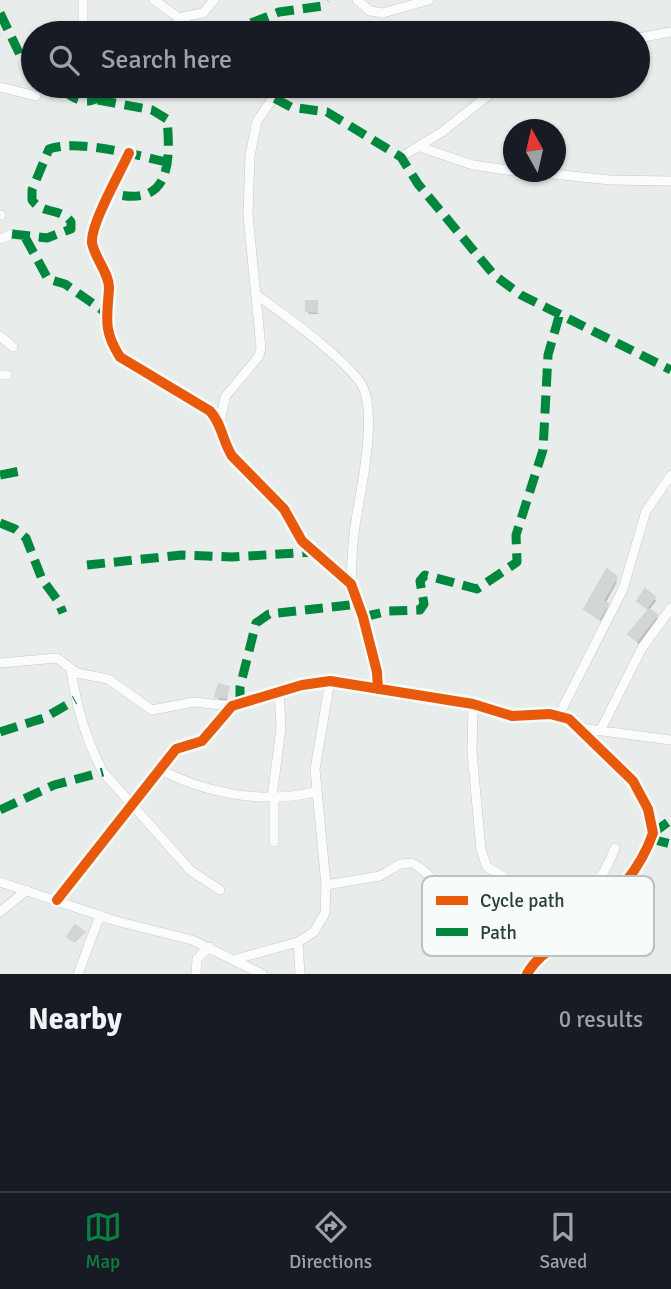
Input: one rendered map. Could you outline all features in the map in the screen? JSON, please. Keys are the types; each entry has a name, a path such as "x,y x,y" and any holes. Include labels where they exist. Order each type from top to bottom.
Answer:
{"street":[{"path":"83,0 83,21"},
{"path":"154,0 182,21"},
{"path":"177,18 203,13 214,0"},
{"path":"357,0 370,11 389,13 429,0"},
{"path":"650,36 671,32"},
{"path":"0,87 21,92"},
{"path":"273,98 257,121 250,156 248,215 261,338 259,356 225,397 220,422 225,446 232,456 284,509 302,541 351,584"},
{"path":"401,157 420,147 484,98"},
{"path":"420,147 473,165 503,170"},
{"path":"129,153 96,221 92,238 94,252 109,287 105,312 112,344 120,357 210,411 220,422"},
{"path":"566,175 610,180 671,181"},
{"path":"0,239 12,234"},
{"path":"257,295 325,349 359,381 366,397 366,464 354,539 351,584 363,617 377,672 378,689"},
{"path":"0,336 13,347"},
{"path":"559,715 622,589 646,511 671,475"},
{"path":"601,729 642,648 666,621 671,608"},
{"path":"0,663 54,658 71,670 108,679 152,710 194,702 232,706 330,681 473,704 512,716 559,715 580,728 633,781 648,809 653,834 628,876"},
{"path":"71,670 75,700 93,753 103,772 191,871 220,890"},
{"path":"233,960 298,942 314,932 325,913 326,885 315,792 315,769 330,681"},
{"path":"274,842 273,797 281,728 279,692"},
{"path":"473,704 472,752 481,850 487,867 502,876"},
{"path":"57,900 176,749 198,743 210,735 232,706"},
{"path":"580,728 671,740"},
{"path":"159,769 212,791 273,797 315,792"},
{"path":"599,876 606,869 615,848"},
{"path":"326,885 380,876 400,864 412,863 427,876"},
{"path":"0,882 209,947 262,974"},
{"path":"0,912 27,890"},
{"path":"78,974 100,915"},
{"path":"298,942 300,974"},
{"path":"196,974 197,959 209,947"},
{"path":"527,974 541,956"}],"building":[{"path":"306,301 317,301 317,312 306,311"},
{"path":"607,569 617,577 603,601 608,604 599,619 584,609"},
{"path":"645,589 655,597 647,608 637,601"},
{"path":"649,609 657,615 637,641 628,634"},
{"path":"219,684 229,687 225,698 215,697"},
{"path":"75,925 85,932 73,941 67,937"}],"marked path":[{"path":"256,21 279,12 322,6 327,0"},
{"path":"0,13 21,57"},
{"path":"75,98 82,101 97,98"},
{"path":"274,98 291,107 327,112 401,157 418,184 494,275 521,295 671,370"},
{"path":"98,100 152,110 167,119 168,152 163,179 145,195 111,193"},
{"path":"12,234 47,238 71,229 71,222 67,217 41,208 32,200 32,190 49,149 61,146 91,147 166,162"},
{"path":"25,237 48,279 65,284 105,312"},
{"path":"363,617 388,611 420,610 424,604 420,581 425,575 477,589 517,562 516,535 543,450 548,355 560,313"},
{"path":"0,475 25,470"},
{"path":"0,523 15,529 26,538 42,579 63,613"},
{"path":"87,565 182,555 232,557 313,552"},
{"path":"240,704 240,687 256,623 269,614 359,604"},
{"path":"0,732 44,718 75,700"},
{"path":"0,810 54,785 103,772"},
{"path":"653,833 671,820"},
{"path":"651,839 671,844"}],"cycle path":[{"path":"129,153 100,212 92,243 109,283 107,324 115,348 120,357 210,411 232,456 284,509 302,541 351,584 363,617 377,672 378,689"},
{"path":"57,900 176,749 202,741 232,706 302,685 330,681 473,704 512,716 550,714 569,719 633,781 648,809 653,833 630,876"},
{"path":"527,974 542,956"}]}
